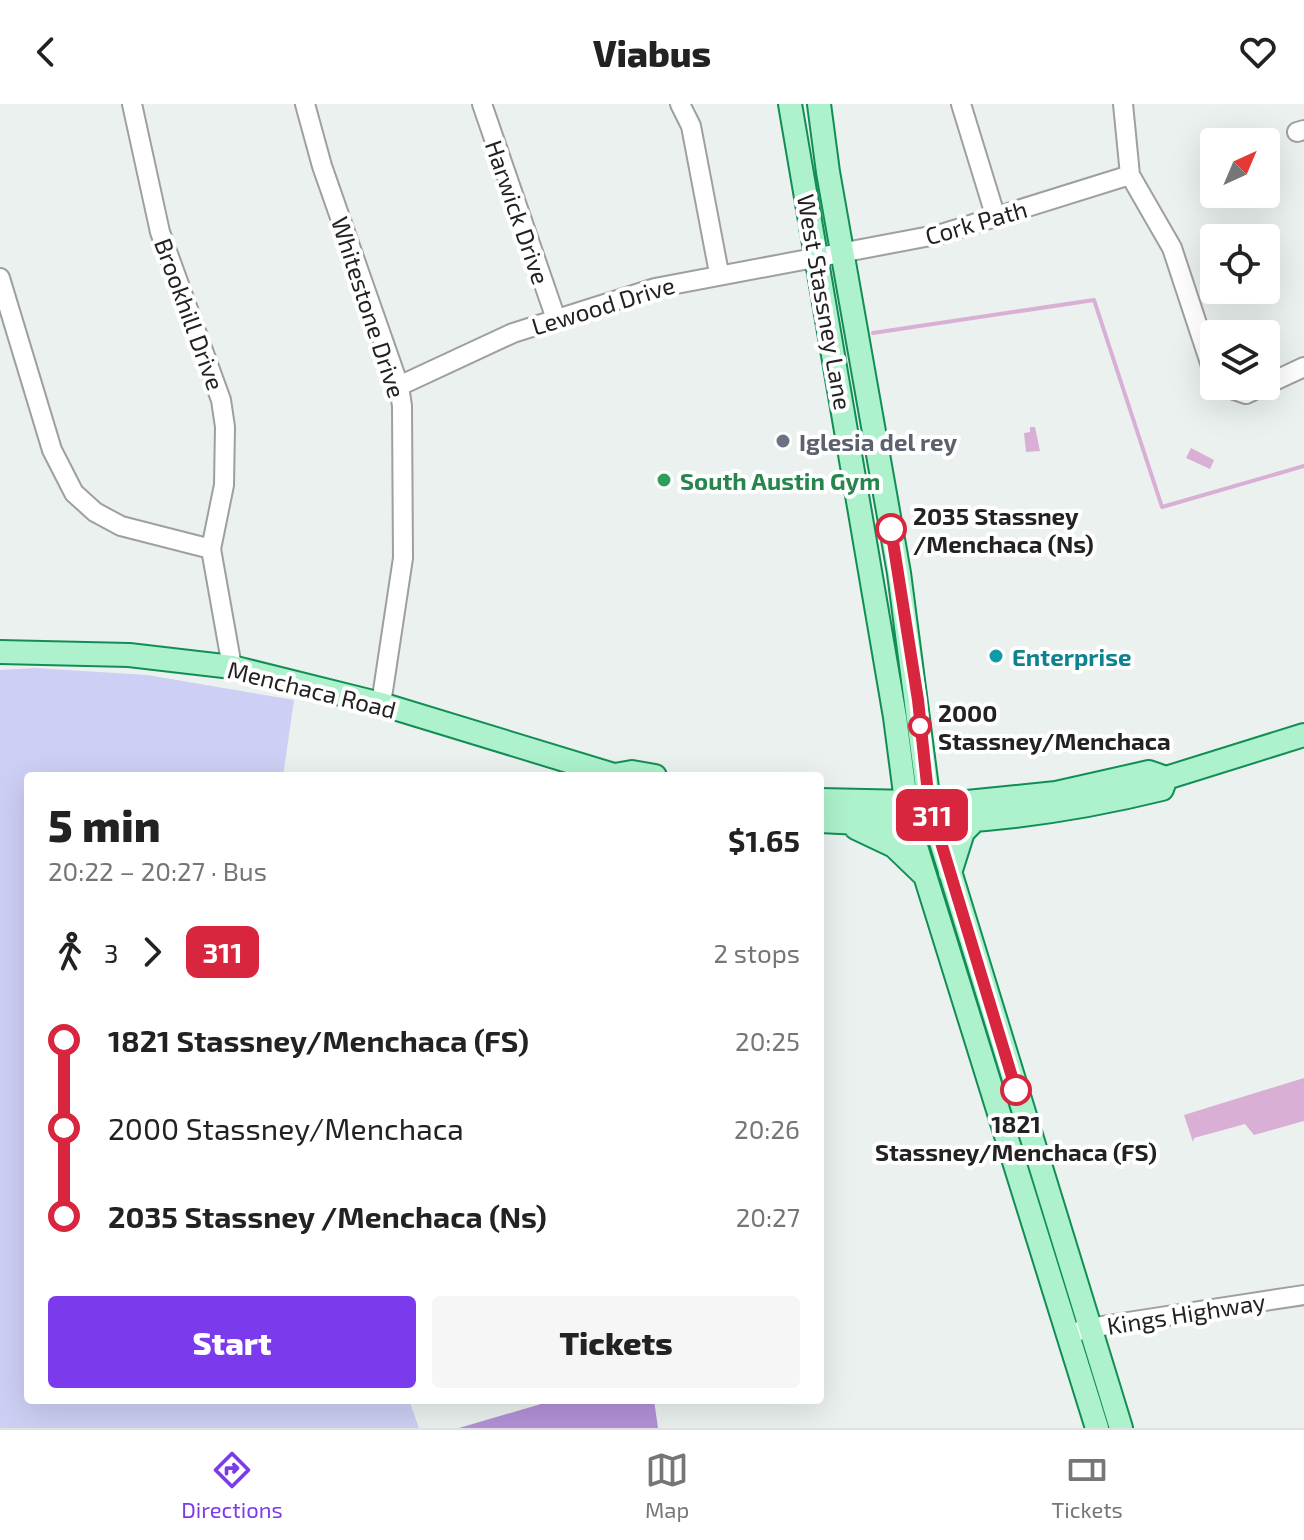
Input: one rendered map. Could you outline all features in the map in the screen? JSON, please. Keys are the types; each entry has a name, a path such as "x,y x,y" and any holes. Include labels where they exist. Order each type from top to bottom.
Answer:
{"main road":[{"name":"West Stassney Lane","path":"790,104 848,435 907,813 926,877 1018,1133"},
{"name":"West Stassney Lane","path":"819,104 903,602 932,814 1018,1133 1079,1331 1097,1428"},
{"path":"848,435 874,431"},
{"path":"875,600 903,602"},
{"name":"Menchaca Road","path":"0,652 129,655 232,667 381,704 603,772"},
{"path":"932,814 1149,772 1166,778 1304,735"},
{"path":"824,801 973,822 1104,804 1162,789 1166,778"},
{"path":"824,821 843,823 907,813"},
{"path":"950,873 963,832 973,822"},
{"path":"843,823 894,846 926,877"},
{"name":"West Stassney Lane","path":"1079,1331 1111,1391 1121,1428"},
{"path":"1091,1406 1111,1391"}],"street":[{"name":"Brookhill Drive","path":"132,104 160,232 221,400 225,427 224,485 211,549 232,667"},
{"name":"Whitestone Drive","path":"305,104 322,166 399,386 404,430 403,558 381,704"},
{"name":"Harwick Drive","path":"482,104 556,319"},
{"path":"680,104 691,126 719,273"},
{"path":"961,104 996,218"},
{"path":"1123,104 1130,175 1176,258 1200,332"},
{"name":"Cork Path","path":"818,257 941,234 1130,175"},
{"name":"Lewood Drive","path":"399,386 513,333 655,288 719,273 818,257"},
{"path":"0,278 52,450 74,493 95,512 121,526 211,549"},
{"path":"1280,378 1304,367"},
{"name":"Kings Highway","path":"1079,1331 1304,1295"}],"shaded area":[{"path":"1030,427 1035,427 1040,451 1026,452 1024,433 1030,432"},
{"path":"1191,448 1214,460 1210,469 1186,458"},
{"path":"35,668 147,675 294,700 284,772 24,772 24,1404 410,1404 419,1428 0,1428 0,670"},
{"path":"1304,1078 1304,1121 1254,1135 1245,1124 1194,1138 1193,1142 1184,1115"},
{"path":"541,1404 655,1404 658,1428 459,1428"}],"waterway":[{"path":"873,333 1094,300 1162,507 1304,466"}],"bus line":[{"name":"311","path":"891,529 918,700 929,803 1016,1090"}],"place":[{"name":"Iglesia del rey","path":"783,441"},
{"name":"South Austin Gym","path":"664,480"},
{"name":"2035 Stassney /Menchaca (Ns)","path":"891,529"},
{"name":"Enterprise","path":"996,656"},
{"name":"2000 Stassney/Menchaca","path":"920,726"},
{"name":"1821 Stassney/Menchaca (FS)","path":"1016,1090"}]}
